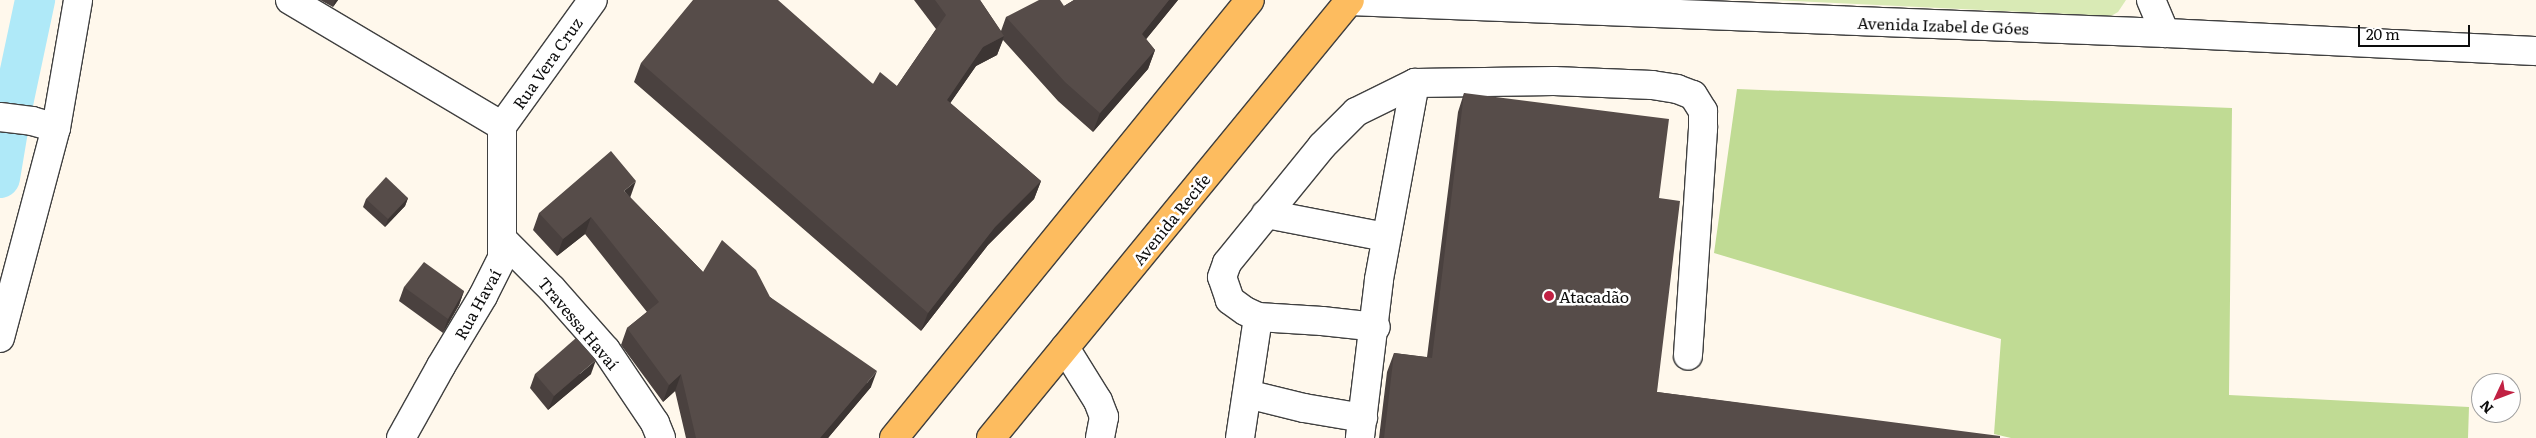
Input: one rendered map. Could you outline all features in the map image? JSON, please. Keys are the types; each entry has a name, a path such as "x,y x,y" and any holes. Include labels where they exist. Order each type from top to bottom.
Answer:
{"main road":[{"path":"894,438 1250,0"},
{"name":"Avenida Recife","path":"991,438 1350,1"}],"street":[{"path":"0,338 44,125 78,0"},
{"path":"290,0 502,126"},
{"name":"Rua Vera Cruz","path":"502,126 592,0"},
{"path":"2151,0 2165,33"},
{"name":"Avenida Izabel de Góes","path":"1350,1 2165,33 2536,51"},
{"path":"1376,327 1258,317 1245,311 1230,300 1222,277 1227,262 1322,146 1356,112 1414,83 1554,82 1652,85 1677,89 1693,95 1703,111 1688,356"},
{"path":"1247,394 1304,408 1362,428 1386,237 1414,83"},
{"path":"0,117 44,125"},
{"name":"Rua Havaí","path":"401,438 494,277 502,258 502,126"},
{"path":"1266,214 1386,237"},
{"name":"Travessa Havaí","path":"503,240 552,289 606,350 655,423 661,438"},
{"path":"1240,438 1258,317"},
{"path":"1065,348 1098,401 1104,417 1100,438"}],"green space":[{"path":"1771,0 2126,0 2118,12 2111,16"},
{"path":"1737,89 2232,108 2229,395 2469,407 2468,438 2011,438 1994,434 2001,339 1714,253"}],"building":[{"path":"693,0 778,0 873,84 880,72 897,86 946,15 935,0 980,0 1004,36 983,47 947,100 1041,181 995,227 928,313 641,63"},
{"path":"1039,0 1060,0 1064,6 1074,0 1169,0 1142,34 1155,50 1100,113 1065,82 1006,17"},
{"name":"Atacadão","path":"1464,93 1669,119 1659,198 1680,201 1657,392 2000,436 2000,438 1384,438 1394,353 1432,358"},
{"path":"611,151 636,181 624,191 703,272 722,240 756,270 770,297 877,371 820,438 696,438 681,374 669,385 627,328 659,302 591,217 563,239 539,213"},
{"path":"386,177 408,198 388,219 366,199"},
{"path":"424,262 464,291 448,319 404,287"},
{"path":"576,338 596,360 554,396 535,374"}],"waterway":[{"path":"0,178 10,118 35,0"}],"place":[{"name":"Atacadão","path":"1549,296"}]}
